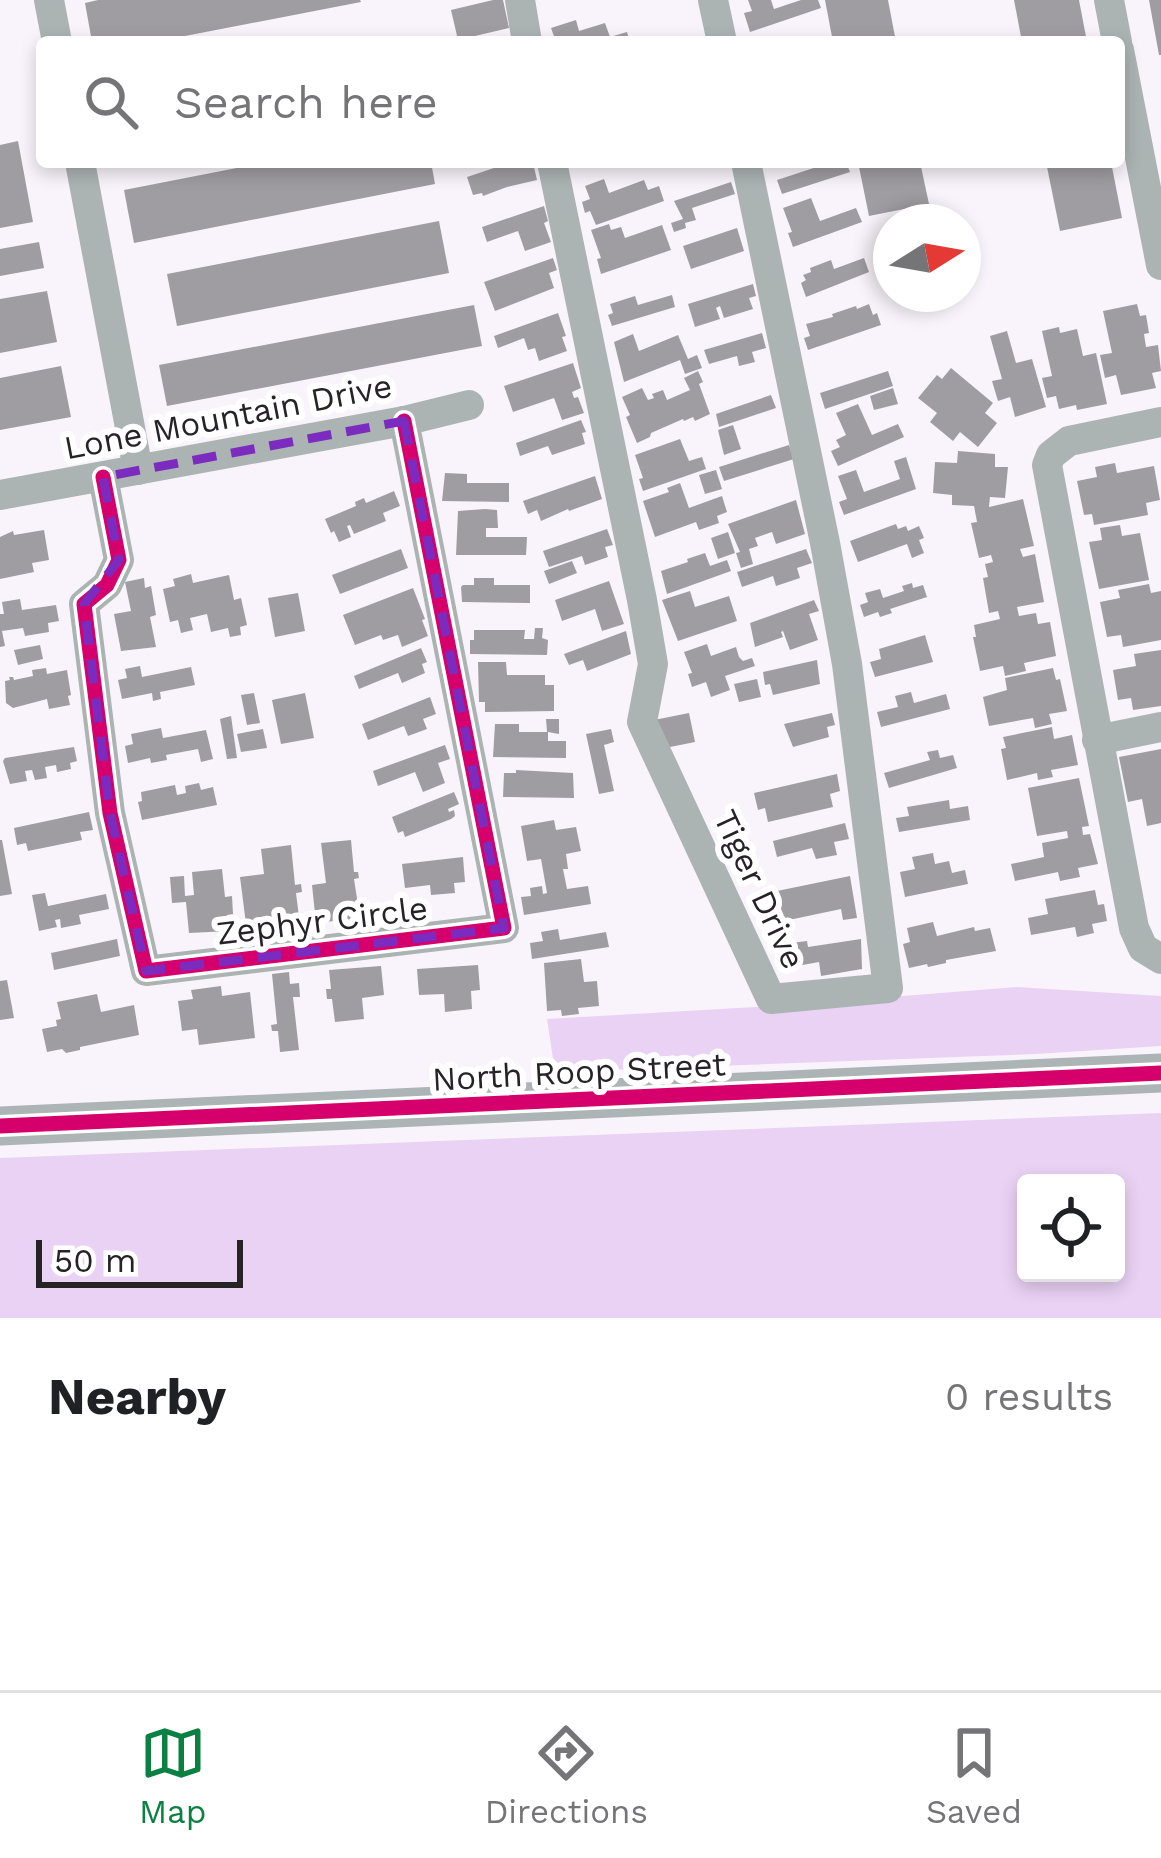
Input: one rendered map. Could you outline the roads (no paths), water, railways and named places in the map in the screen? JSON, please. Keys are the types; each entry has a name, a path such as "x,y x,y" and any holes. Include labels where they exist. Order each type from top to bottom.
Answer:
{"main road":[{"name":"North Roop Street","path":"0,1126 1161,1073"}],"street":[{"path":"49,0 56,36"},
{"path":"520,0 526,36"},
{"path":"713,0 721,36"},
{"path":"1109,0 1116,36"},
{"path":"1125,82 1161,265"},
{"path":"81,168 138,470"},
{"name":"Tiger Drive","path":"553,168 653,664 643,722 771,999 888,988 847,664 747,168"},
{"name":"Lone Mountain Drive","path":"0,495 469,405"},
{"name":"Zephyr Circle","path":"103,477 119,560 107,586 84,604 110,813 146,971 504,928 404,421"},
{"path":"1161,422 1070,441 1051,454 1047,465 1134,928 1143,948 1161,958"},
{"path":"1097,740 1161,727"}]}
